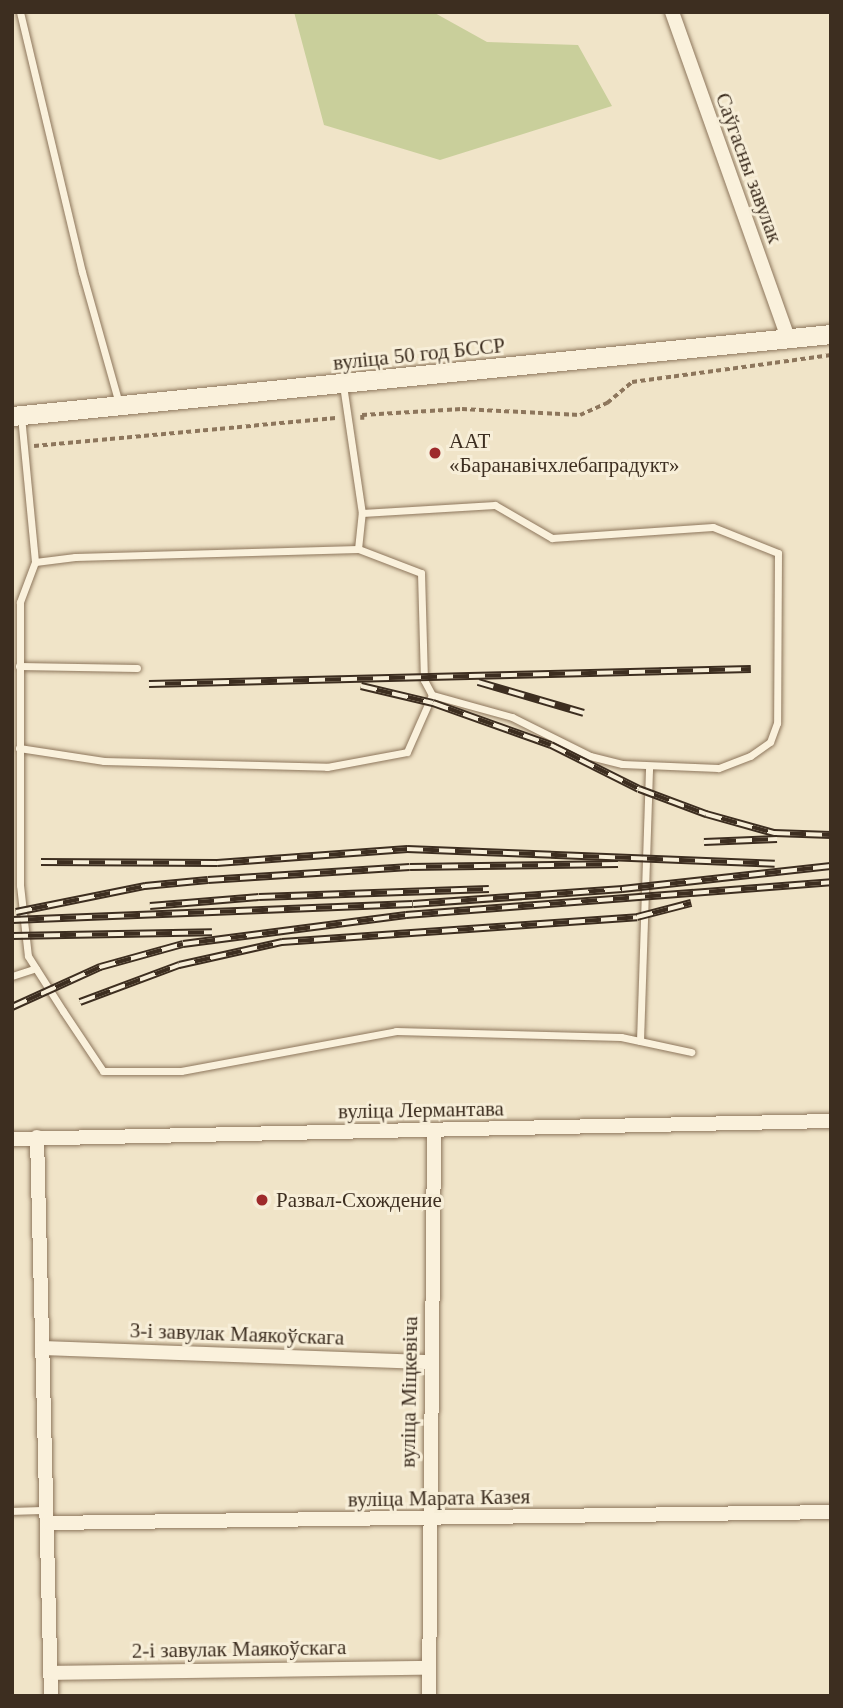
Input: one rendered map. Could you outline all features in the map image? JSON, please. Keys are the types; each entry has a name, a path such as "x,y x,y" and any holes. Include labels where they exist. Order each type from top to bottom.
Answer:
{"main road":[{"name":"вуліца 50 год БССР","path":"17,416 120,408 831,334"}],"street":[{"name":"Саўгасны завулак","path":"672,12 788,338"},
{"name":"вуліца Лермантава","path":"12,1139 831,1121"},
{"name":"вуліца Міцкевіча","path":"429,1696 427,1520 435,1131"},
{"path":"37,1137 51,1696"},
{"name":"3-і завулак Маякоўскага","path":"43,1348 430,1362"},
{"name":"вуліца Марата Казея","path":"48,1516 427,1520 831,1512"},
{"name":"2-і завулак Маякоўскага","path":"51,1673 429,1668"}],"lane":[{"path":"20,12 82,272 120,408"},
{"path":"343,384 362,513 358,549"},
{"path":"17,416 24,447 35,562 20,602 16,625 19,666 16,857 28,956 103,1071 181,1070 396,1031 640,1041 691,1052"},
{"path":"35,562 75,557 358,549 421,573 424,680 432,695 512,717 590,756 649,766 718,768 750,756 770,742 777,723 778,553 713,527 552,538 495,505 362,513"},
{"path":"19,666 137,668"},
{"path":"19,748 104,761 327,767 407,752 432,695"},
{"path":"640,1041 649,766"},
{"path":"12,976 36,968"},
{"path":"12,1511 48,1516"}],"path":[{"path":"24,447 462,408 580,415 607,403 632,382 831,355"}],"green space":[{"path":"294,12 433,12 487,42 578,45 612,106 440,160 324,125"}],"railway":[{"path":"149,684 751,669"},
{"path":"478,682 584,713"},
{"path":"361,686 433,703 551,745 639,789 706,814 774,833 831,835"},
{"path":"704,842 777,839"},
{"path":"41,862 217,863 407,849 775,864"},
{"path":"16,912 145,886 208,880 410,867 618,864"},
{"path":"12,920 413,904 622,889 831,866"},
{"path":"12,1007 100,967 183,944 406,915 831,882"},
{"path":"150,906 259,897 489,889"},
{"path":"80,1002 179,965 282,942 637,917 691,903"},
{"path":"12,936 212,932"}],"place":[{"name":"ААТ «Баранавічхлебапрадукт»","path":"435,453"},
{"name":"Развал-Схождение","path":"262,1200"}]}
